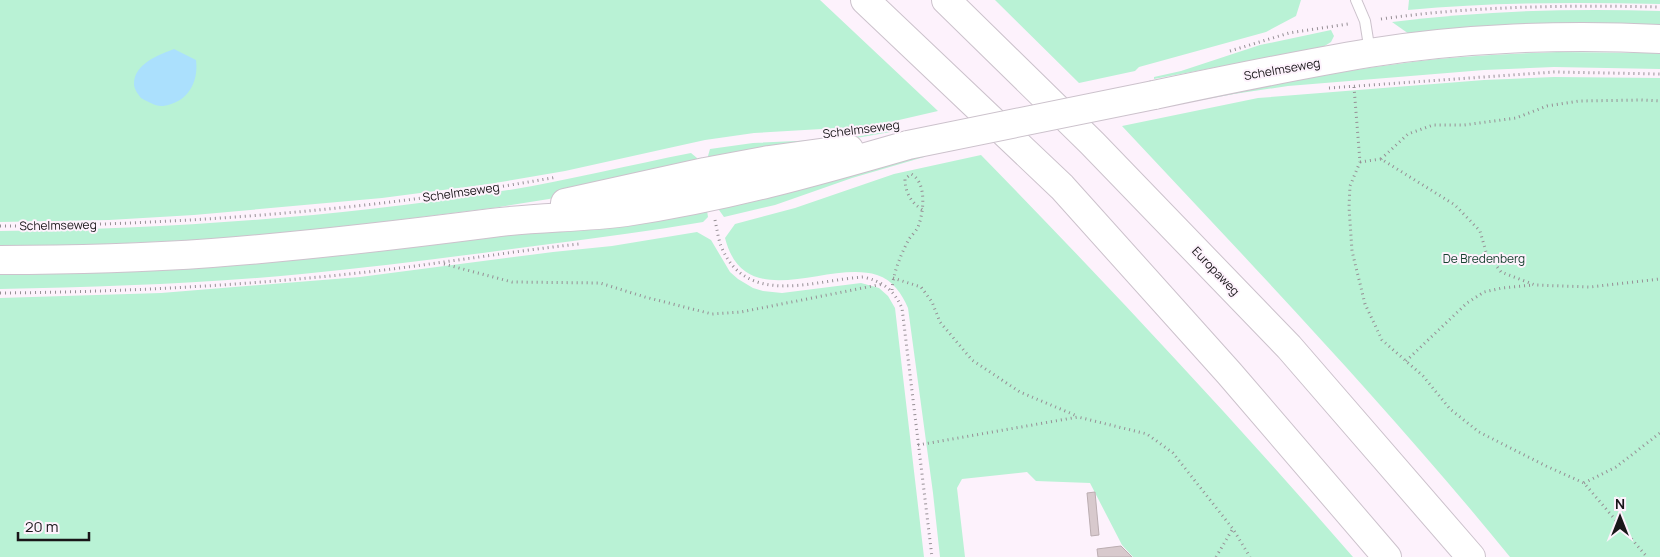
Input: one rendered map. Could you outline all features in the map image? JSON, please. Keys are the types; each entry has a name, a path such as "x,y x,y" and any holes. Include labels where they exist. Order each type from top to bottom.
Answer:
{"main road":[{"path":"865,0 1062,187 1229,373 1387,557"},
{"name":"Europaweg","path":"946,0 1092,143 1289,347 1471,557"},
{"name":"Schelmseweg","path":"0,260 113,258 211,253 398,235 496,222 575,218 672,204 810,174 908,145 1154,94 1371,53 1439,45 1516,40 1660,39"}],"lane":[{"path":"1356,0 1365,21 1371,53"}],"path":[{"path":"1326,88 1554,72 1660,74"},
{"path":"1354,86 1360,162 1350,186 1348,207 1352,251 1365,304 1382,340 1423,376 1450,409 1479,432 1584,483 1646,557"},
{"path":"1360,162 1381,159 1408,134 1433,125 1464,125 1516,118 1547,106 1579,101 1641,100 1660,102"},
{"path":"1381,159 1454,205 1480,231 1486,252 1501,272 1535,285"},
{"path":"892,290 893,278 910,238 918,228 923,210 920,182 917,177 911,174 905,179 905,187 909,197 923,210"},
{"name":"Schelmseweg","path":"0,226 62,226 184,221 285,212 491,189 566,175"},
{"path":"716,223 721,247 729,261 741,275 755,282 772,286 791,286 863,277 883,284 892,290 898,299 902,308 932,557"},
{"path":"442,263 512,282 600,283 712,314 741,312 883,284"},
{"path":"893,278 921,287 932,302 940,322 972,360 1020,392 1078,417 1147,434 1173,453 1232,530 1250,557"},
{"path":"1406,361 1467,303 1484,292 1502,288 1535,285 1590,287 1660,279"},
{"path":"918,445 1078,417"},
{"path":"1584,483 1616,467 1660,433"},
{"path":"1216,557 1232,530"}],"green space":[{"path":"0,0 820,0 938,111 873,126 754,133 705,140 565,171 489,184 382,198 194,215 109,220 0,222"},
{"path":"995,0 1301,0 1296,16 1266,32 1139,67 1135,71 1079,83"},
{"path":"1409,0 1660,0 1660,4 1534,3 1408,10"},
{"path":"1526,11 1660,11 1660,26 1409,34 1392,22"},
{"path":"1331,30 1334,36 1331,42 1323,47 1154,79 1154,77 1181,71 1260,45"},
{"path":"1557,52 1660,53 1660,69 1554,67 1484,70 1288,86 1180,104 1180,102 1264,86 1377,67 1462,57"},
{"name":"De Bredenberg","path":"1554,77 1660,78 1660,557 1510,557 1464,501 1368,392 1122,126 1258,98 1484,80"},
{"path":"896,130 709,164 708,156 710,149 753,143 842,139"},
{"path":"691,153 697,158 698,165 549,199 493,208 295,233 194,240 0,247 0,231 184,225 368,209 515,189"},
{"path":"981,155 1170,353 1353,557 1133,557 1122,545 1090,483 1036,481 1027,472 962,479 957,488 965,557 940,557 908,308 900,293 883,277 857,272 835,273 790,280 769,280 750,274 735,261 725,238 735,224 795,208 894,174"},
{"path":"923,156 775,205 724,217 719,210 718,202 893,161"},
{"path":"706,204 708,217 703,222 395,264 189,283 0,289 0,272"},
{"path":"697,232 711,240 730,272 753,288 782,293 861,283 879,288 888,296 895,308 924,557 0,557 0,298 161,293 360,277 612,246"}],"water":[{"path":"174,49 196,60 193,84 179,101 163,106 155,105 141,98 136,91 134,86 135,77 142,66 148,61"}],"building":[{"path":"1095,492 1099,535 1091,536 1087,493"},
{"path":"1121,546 1132,557 1098,557 1097,549"}]}
